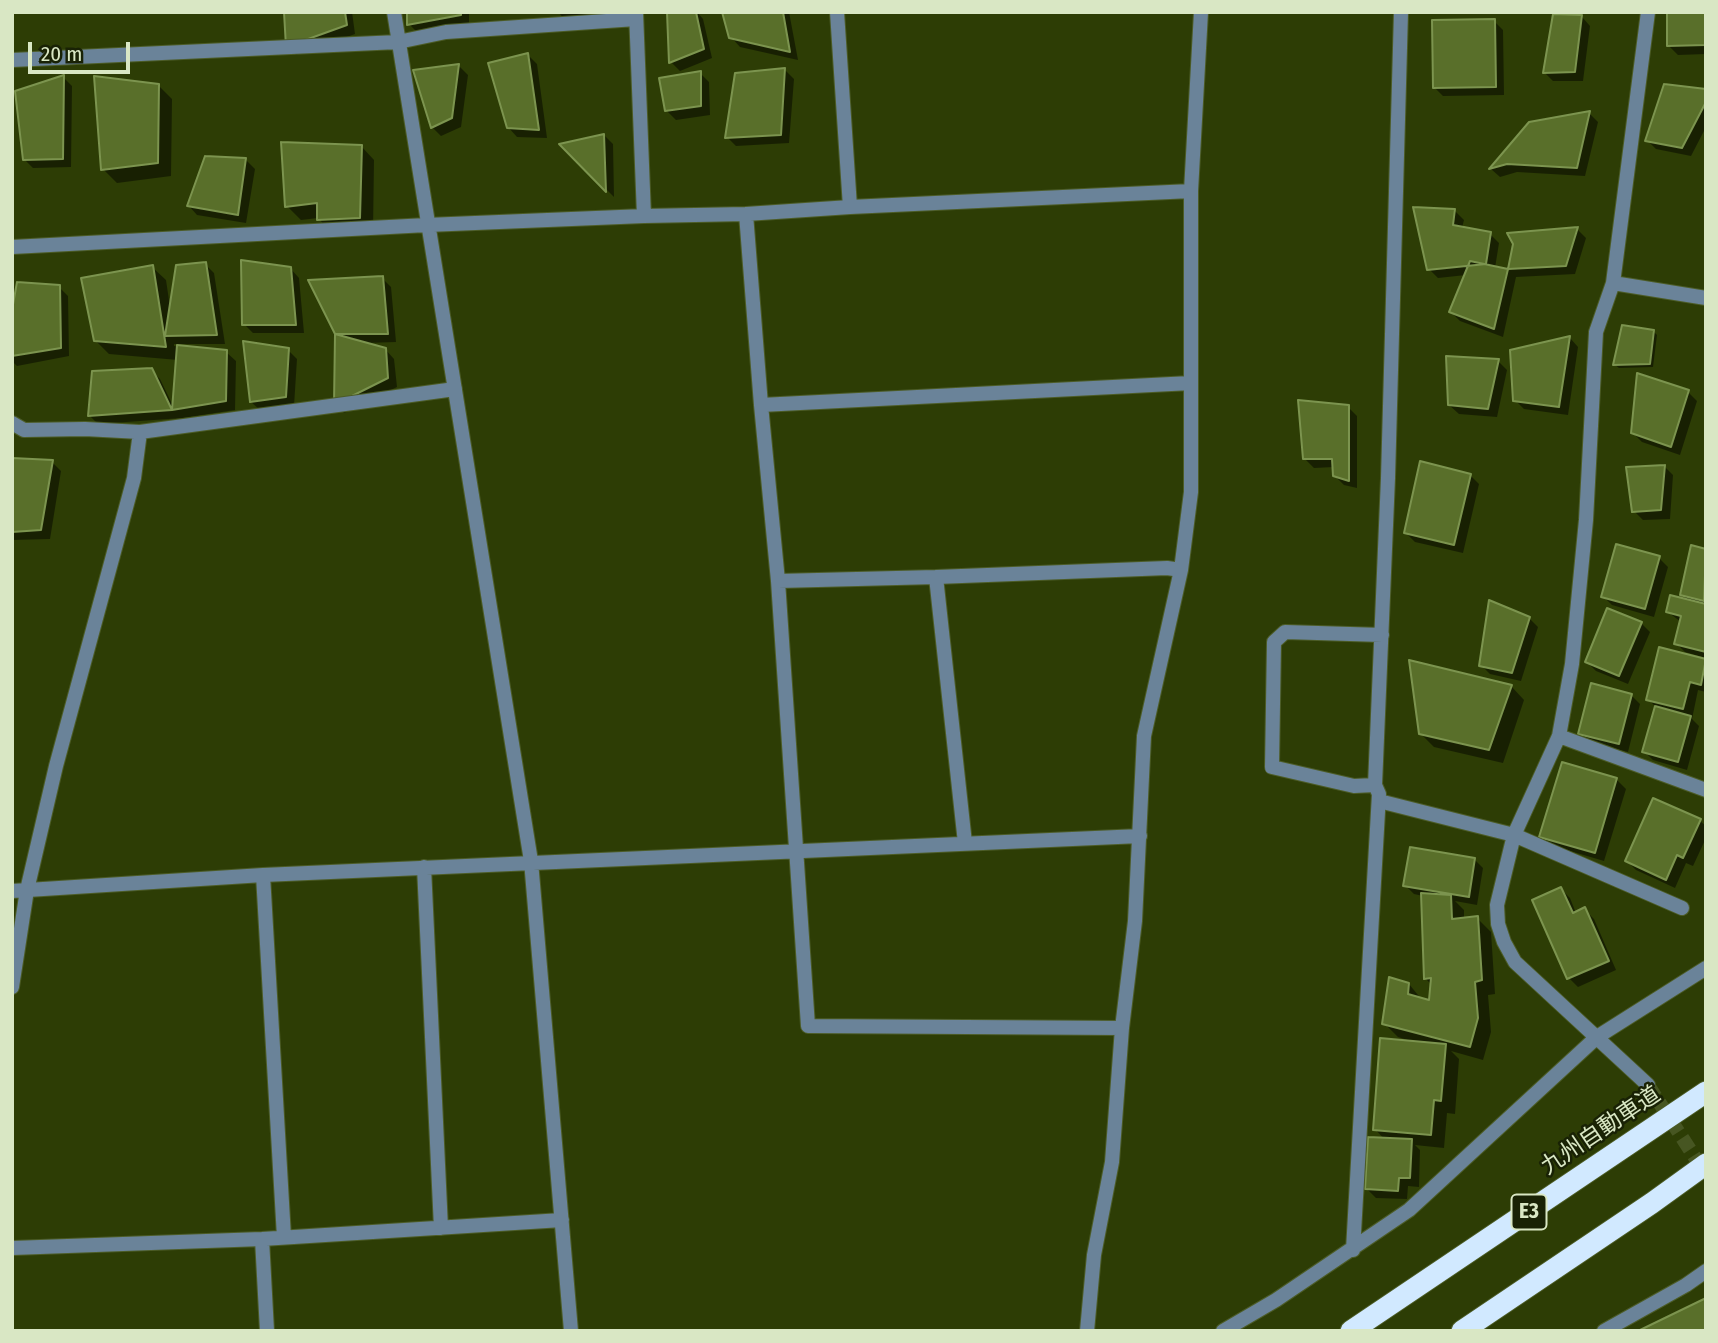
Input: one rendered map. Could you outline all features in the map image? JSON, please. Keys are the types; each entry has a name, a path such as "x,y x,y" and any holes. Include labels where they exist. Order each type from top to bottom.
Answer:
{"highway":[{"name":"九州自動車道","path":"1351,1331 1706,1092"},
{"path":"1462,1331 1706,1164"}],"street":[{"path":"394,12 531,862 571,1331"},
{"path":"837,12 850,207"},
{"path":"1087,1331 1094,1255 1112,1163 1122,1028 1135,921 1144,736 1181,570 1191,492 1191,191 1201,12"},
{"path":"1353,1250 1379,801 1375,785 1401,12"},
{"path":"1648,12 1613,283 1596,332 1583,546 1572,664 1559,736 1514,835 1497,905 1504,942 1516,962 1648,1085"},
{"path":"12,60 398,42 446,32 636,16 644,216"},
{"path":"12,247 427,225 746,214 1191,191"},
{"path":"746,214 778,580 808,1026 1122,1028"},
{"path":"1613,283 1706,298"},
{"path":"761,405 1191,383"},
{"path":"12,423 24,430 140,432 455,389"},
{"path":"12,987 20,890 134,478 140,432"},
{"path":"778,580 1167,568 1181,570"},
{"path":"936,577 965,843"},
{"path":"1375,785 1354,786 1272,767 1274,642 1285,632 1382,635"},
{"path":"1559,736 1706,791"},
{"path":"1379,801 1514,835 1682,908"},
{"path":"20,890 263,874 1140,835"},
{"path":"424,867 441,1228"},
{"path":"263,874 284,1237"},
{"path":"1223,1331 1353,1250 1409,1210 1597,1037 1706,968"},
{"path":"12,1248 284,1237 562,1220"},
{"path":"262,1238 267,1331"},
{"path":"1604,1331 1706,1271"}],"building":[{"path":"284,12 345,12 347,25 286,47"},
{"path":"407,12 461,12 461,15 407,25"},
{"path":"667,12 696,12 704,49 669,63"},
{"path":"722,12 783,12 790,52 729,38"},
{"path":"1667,12 1706,12 1706,45 1667,46"},
{"path":"1553,14 1582,15 1575,72 1543,73"},
{"path":"1495,19 1496,87 1433,88 1432,20"},
{"path":"528,53 539,130 507,128 488,63"},
{"path":"459,64 452,118 431,128 413,70"},
{"path":"785,68 781,135 725,138 735,73"},
{"path":"701,71 701,106 665,111 659,78"},
{"path":"64,75 63,159 23,160 15,91"},
{"path":"94,76 159,84 158,163 101,170"},
{"path":"1664,84 1706,89 1706,102 1682,148 1645,141"},
{"path":"1590,111 1577,168 1507,164 1489,169 1529,122"},
{"path":"604,134 606,192 559,144"},
{"path":"281,142 362,145 360,218 317,220 317,203 285,207"},
{"path":"205,156 246,158 238,215 187,206"},
{"path":"1413,207 1455,209 1453,225 1491,232 1486,264 1427,270"},
{"path":"1578,227 1566,266 1508,269 1513,244 1507,233"},
{"path":"241,260 291,267 296,325 242,325"},
{"path":"1470,261 1508,269 1494,329 1449,312"},
{"path":"206,262 217,335 165,336 176,265"},
{"path":"153,265 166,347 94,341 81,278"},
{"path":"383,276 388,334 335,334 308,280"},
{"path":"17,282 60,285 61,348 12,356 12,310"},
{"path":"1622,325 1654,330 1650,364 1613,365"},
{"path":"335,334 386,348 388,378 334,405"},
{"path":"1570,336 1559,407 1513,401 1510,350"},
{"path":"243,341 289,348 286,397 250,402"},
{"path":"177,345 227,350 226,401 172,410"},
{"path":"1446,356 1499,359 1488,409 1448,405"},
{"path":"152,368 172,410 88,416 92,371"},
{"path":"1637,373 1689,390 1671,447 1631,433"},
{"path":"1298,400 1349,405 1349,481 1333,476 1332,459 1303,459"},
{"path":"12,458 53,460 41,530 12,532"},
{"path":"1420,461 1471,474 1454,545 1404,533"},
{"path":"1665,465 1661,510 1632,512 1626,467"},
{"path":"1616,544 1660,556 1645,609 1601,597"},
{"path":"1691,545 1706,549 1704,601 1680,595"},
{"path":"1670,595 1706,604 1706,652 1674,644 1681,616 1666,612"},
{"path":"1489,600 1530,617 1512,673 1479,666"},
{"path":"1607,608 1642,622 1619,676 1585,662"},
{"path":"1659,647 1706,659 1701,685 1690,682 1683,709 1646,700"},
{"path":"1409,660 1512,685 1489,750 1419,734"},
{"path":"1591,683 1632,694 1619,744 1578,734"},
{"path":"1655,706 1691,716 1678,762 1642,752"},
{"path":"1562,762 1617,778 1595,853 1539,837"},
{"path":"1653,798 1701,819 1683,858 1677,855 1666,880 1625,861"},
{"path":"1410,847 1475,858 1469,897 1403,886"},
{"path":"1561,887 1573,913 1585,907 1609,961 1567,979 1532,900"},
{"path":"1421,893 1451,895 1452,919 1478,916 1482,980 1475,982 1478,1018 1470,1047 1382,1024 1389,977 1409,983 1408,994 1429,1000 1431,978 1424,979"},
{"path":"1380,1038 1446,1044 1441,1101 1434,1100 1431,1135 1373,1130"},
{"path":"1368,1137 1412,1139 1410,1178 1399,1178 1398,1191 1365,1189"},
{"path":"1706,1298 1706,1331 1638,1331"}],"tunnel":[{"path":"1648,1085 1705,1173"}]}
